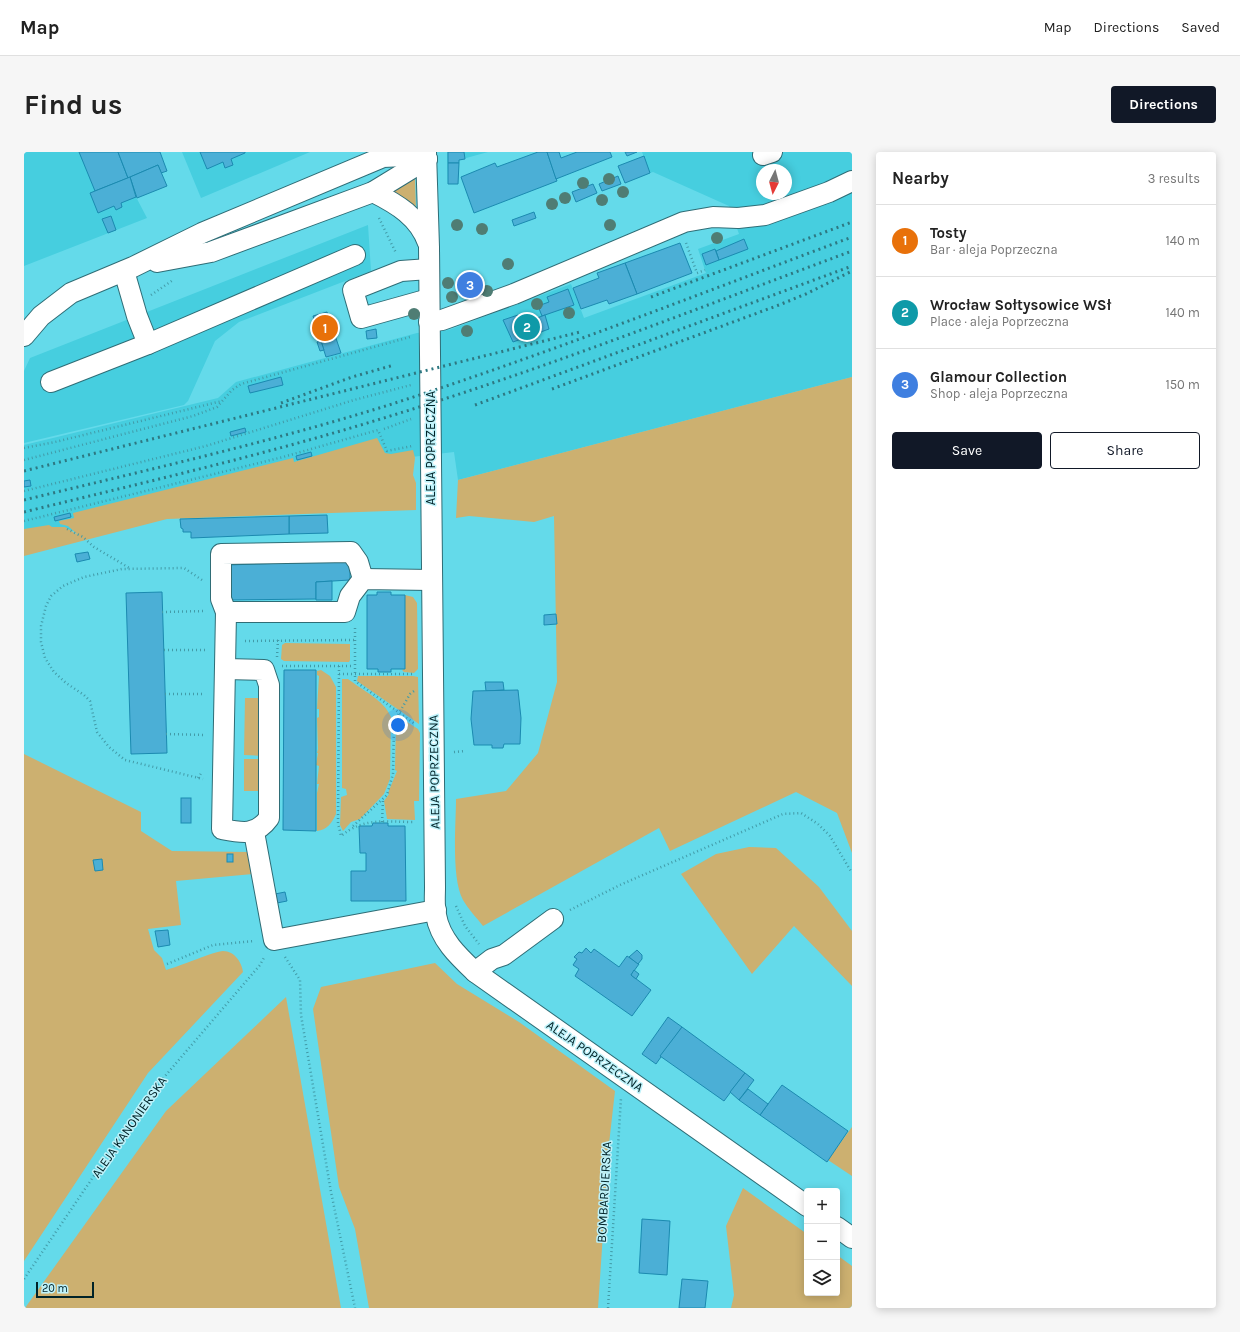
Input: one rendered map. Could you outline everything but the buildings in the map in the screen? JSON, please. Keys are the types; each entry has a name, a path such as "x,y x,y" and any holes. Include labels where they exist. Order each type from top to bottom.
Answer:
{"street":[{"path":"24,336 41,316 71,293 129,269 202,233 386,154 426,156"},
{"path":"129,269 211,252 373,192 426,156"},
{"name":"ALEJA POPRZECZNA","path":"426,156 429,247 431,580 436,910 440,930 447,943 475,972 804,1204"},
{"path":"429,322 442,320 514,294 684,222 713,216 738,218 765,216 829,192 852,181"},
{"path":"373,192 392,201 411,215 424,234 429,247"},
{"path":"51,382 148,344 355,255"},
{"path":"129,269 137,316 148,344"},
{"path":"429,269 400,271 353,290 361,318 429,299"},
{"path":"226,669 267,664 269,685 269,818 264,825 254,832 236,832 222,829 223,694 226,669 231,645 226,612 221,599 221,554 351,552 358,562 363,579"},
{"path":"363,579 431,580"},
{"path":"226,612 345,612 350,596 363,579"},
{"path":"254,832 274,940 436,910"},
{"path":"475,972 492,959 504,955 553,919"},
{"path":"840,1229 852,1238"}],"path":[{"path":"685,239 697,274 705,270"},
{"path":"24,460 176,422 217,407 241,384 412,336"},
{"path":"24,491 206,446 354,400 412,385"},
{"path":"24,448 54,442 223,400"},
{"path":"384,429 412,419"},
{"path":"24,521 238,469 378,430 387,451 418,445"},
{"path":"67,529 83,537 94,547 132,569"},
{"path":"204,582 199,576 184,568 122,569 84,577 63,586 51,596 46,606 41,626 42,642 45,658 54,672 90,701 97,732 109,747 125,760 198,778 223,782"},
{"path":"162,612 226,612"},
{"path":"355,626 354,681 416,725"},
{"path":"267,664 277,659 278,640"},
{"path":"164,650 278,640 354,640"},
{"path":"267,664 277,666 354,666"},
{"path":"339,666 338,823 341,836 387,795 393,774 394,722 410,694 416,690"},
{"path":"339,674 421,674"},
{"path":"165,694 223,694"},
{"path":"166,734 223,735"},
{"path":"449,752 465,751"},
{"path":"198,778 207,766"},
{"path":"382,822 383,800"},
{"path":"553,919 620,884 783,814 800,813 818,824 830,836 852,873"},
{"path":"351,827 362,823 416,822"},
{"path":"167,964 213,945 274,940 300,980 301,1015 331,1192 355,1308"},
{"name":"ALEJA KANONIERSKA","path":"24,1279 148,1096 260,964"},
{"name":"BOMBARDIERSKA","path":"608,1308 619,1111 622,1085 627,1079"}],"shaded area":[{"path":"24,152 118,152 136,197 147,218 24,266"},
{"path":"182,152 310,152 201,198"},
{"path":"447,152 488,152 459,160 458,184 448,184"},
{"path":"642,152 852,152 852,377 458,480 454,452 403,458 24,542 24,445 218,398 236,382 417,333 449,330 571,284 584,318 706,273 698,249 739,234 729,206 653,172 650,173"},
{"path":"415,176 416,211 385,191"},
{"path":"368,225 371,271 239,322 215,341 188,401 184,405 24,443 24,371 30,358"},
{"path":"852,377 852,853 837,813 796,792 670,851 659,828 483,926 463,900 459,890 455,851 456,799 506,791 538,753 557,682 554,516 534,522 469,516 456,518 458,480"},
{"path":"377,438 385,453 391,454 413,450 415,458 413,475 416,483 416,510 167,519 24,556 24,529 49,525 52,527 65,527 78,535 68,526 60,524 59,521 74,518 73,513 293,458 294,462"},
{"path":"405,595 413,597 417,603 418,669 414,673 404,672 402,670 405,668"},
{"path":"285,643 350,644 350,660 349,662 284,661 281,659 282,645"},
{"path":"321,670 330,676 336,687 336,814 329,826 317,831 317,793 319,784 317,784 319,766 316,765 318,753 317,718 319,717 319,709 317,709 319,676 317,675 317,671"},
{"path":"358,676 418,677 419,724 357,681"},
{"path":"342,679 348,679 378,700 388,711 391,717 390,779 384,794 360,819 351,822 343,831 340,825 341,797 347,795 346,789 342,788"},
{"path":"245,698 264,698 264,756 244,755"},
{"path":"404,720 418,729 420,733 419,801 414,801 415,820 387,819 384,801 389,794 388,793 397,771 395,770 396,724"},
{"path":"24,754 141,812 141,831 172,851 250,852 253,874 176,881 181,925 148,929 154,950 162,958 166,970 223,951 231,953 237,958 243,972 148,1073 24,1261"},
{"path":"244,759 264,759 264,791 244,791"},
{"path":"749,847 776,848 819,887 852,931 852,986 794,926 752,974 681,874 716,854"},
{"path":"435,963 457,984 519,1022 615,1091 609,1144 598,1308 369,1308 355,1229 339,1187 313,1009 321,987"},
{"path":"286,997 341,1308 25,1308 166,1111"},
{"path":"852,1127 852,1176 828,1160"},
{"path":"743,1188 804,1232 804,1296 840,1296 840,1257 852,1266 852,1308 731,1308 734,1295 726,1226"}],"railway":[{"path":"651,297 852,222"},
{"path":"24,500 255,443 392,404 508,365 852,237"},
{"path":"24,512 161,479 297,443 387,417 505,379 852,251"},
{"path":"475,405 852,266"},
{"path":"552,389 779,305 806,294 852,271"},
{"path":"24,471 580,332"},
{"path":"281,403 352,377 394,365"}],"place":[{"name":"Glamour Collection","path":"470,285"},
{"name":"Wrocław Sołtysowice WSł","path":"527,327"},
{"name":"Tosty","path":"325,328"}]}
